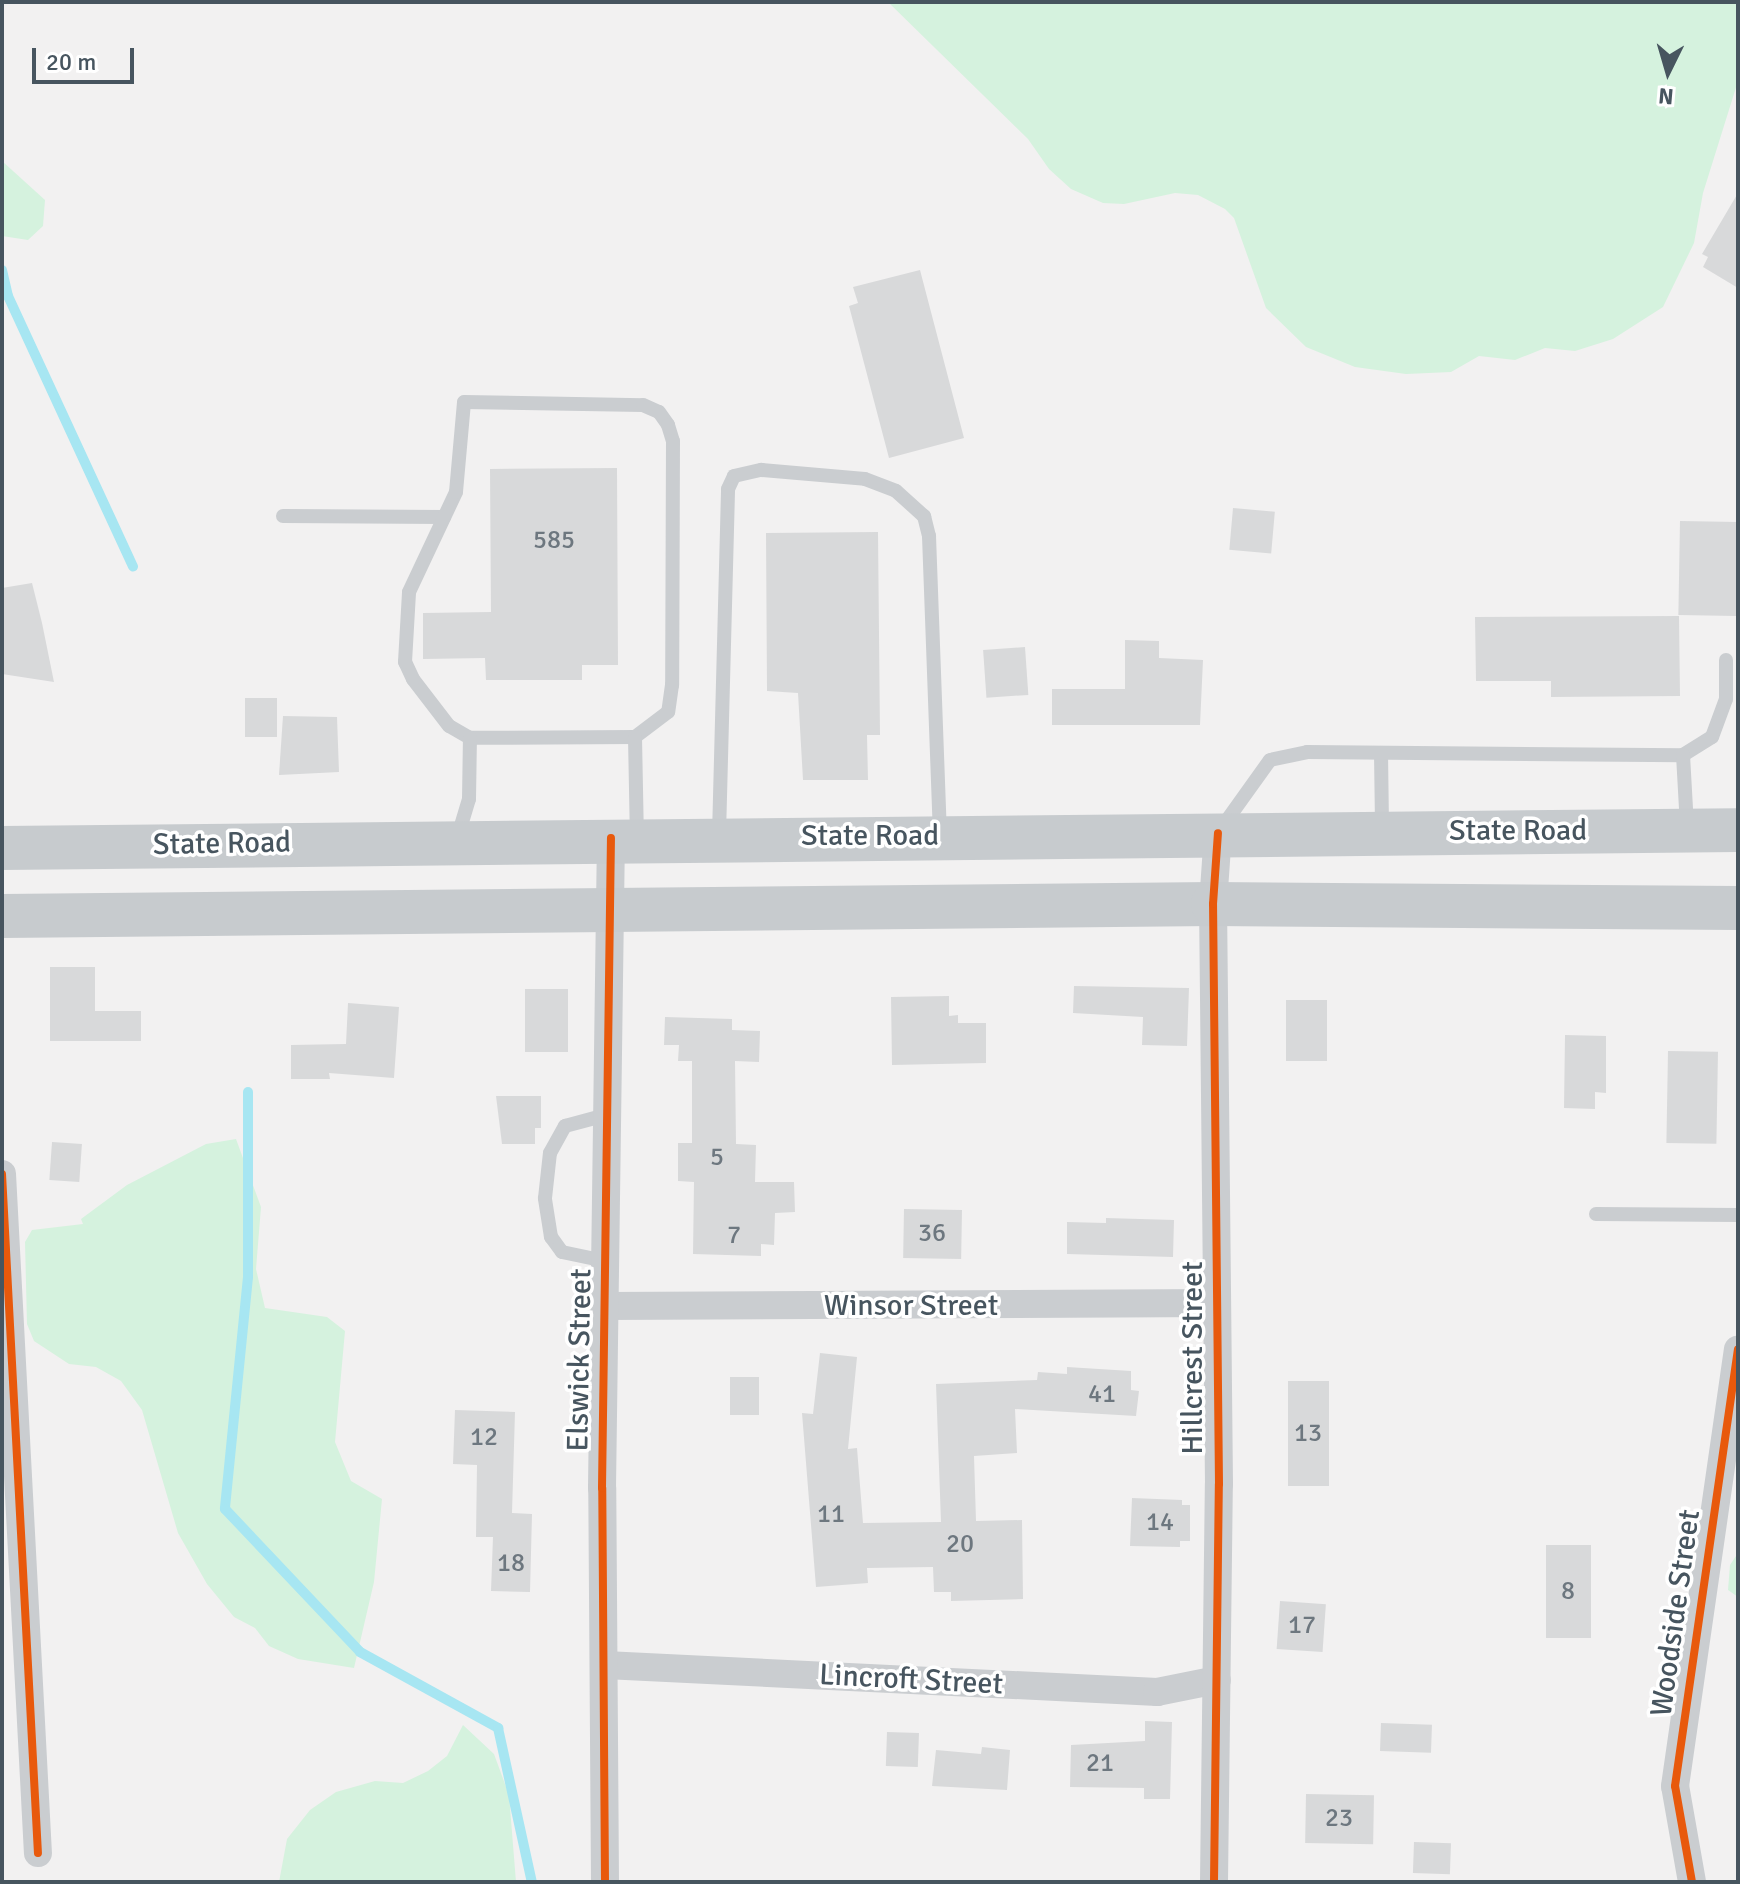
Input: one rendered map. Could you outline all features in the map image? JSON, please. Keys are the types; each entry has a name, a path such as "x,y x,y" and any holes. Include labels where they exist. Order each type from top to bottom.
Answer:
{"main road":[{"name":"State Road","path":"2,848 719,837 1738,830"},
{"path":"2,916 1213,904 1738,908"}],"street":[{"name":"Hillcrest Street","path":"1214,1882 1217,1303 1213,904 1218,833"},
{"name":"Elswick Street","path":"605,1882 606,1115 614,910 624,838"},
{"path":"2,1174 38,1853"},
{"name":"Winsor Street","path":"605,1306 1217,1303"},
{"name":"Woodside Street","path":"1692,1882 1675,1786 1738,1350"},
{"name":"Lincroft Street","path":"605,1665 1157,1692 1217,1680"}],"lane":[{"path":"464,402 643,405 659,412 668,425 673,441 672,685 668,712 635,737 470,738 431,706 405,662 409,592 444,517 463,455 464,402"},
{"path":"719,837 728,489 734,476 761,470 865,479 896,491 924,516 929,536 940,835"},
{"path":"283,516 444,517"},
{"path":"1218,833 1270,760 1307,752 1683,755 1712,737 1726,699 1726,660"},
{"path":"624,838 635,737"},
{"path":"457,841 469,799 470,738"},
{"path":"1381,753 1382,832"},
{"path":"1683,755 1687,830"},
{"path":"605,1261 562,1252 551,1237 545,1198 550,1153 565,1126 606,1115"},
{"path":"1596,1214 1738,1215"}],"green space":[{"path":"888,2 1738,2 1738,81 1703,193 1694,243 1663,307 1613,339 1575,351 1545,348 1515,360 1479,356 1451,372 1406,374 1355,367 1306,347 1266,308 1234,218 1225,209 1198,195 1175,193 1124,204 1103,203 1071,189 1049,169 1028,139"},
{"path":"2,161 45,200 43,226 28,240 2,236"},
{"path":"236,1139 261,1207 256,1269 265,1308 327,1317 345,1331 335,1442 351,1481 382,1499 374,1582 354,1668 298,1659 269,1646 255,1628 234,1617 207,1584 178,1533 142,1410 121,1381 96,1367 69,1364 34,1341 27,1324 25,1242 32,1230 83,1224 81,1219 127,1185 206,1144"},
{"path":"1738,1553 1738,1597 1728,1590 1730,1565"},
{"path":"463,1725 494,1754 509,1795 516,1882 279,1882 287,1839 310,1810 336,1792 375,1781 403,1783 428,1771 447,1756"}],"building":[{"path":"1738,193 1738,288 1703,267 1708,257 1702,254"},
{"path":"920,270 964,438 889,458 849,306 858,303 853,287"},
{"path":"617,468 618,665 582,665 582,680 486,680 485,658 423,659 423,613 491,612 490,469"},
{"path":"1233,508 1275,512 1271,554 1229,550"},
{"path":"1680,521 1738,522 1736,616 1678,615"},
{"path":"878,532 880,735 867,735 868,780 803,780 798,693 767,691 766,533"},
{"path":"32,583 54,682 2,674 2,588"},
{"path":"1679,616 1680,696 1551,697 1551,681 1476,681 1475,617"},
{"path":"1125,640 1159,641 1159,658 1203,660 1200,725 1052,725 1052,689 1125,689"},
{"path":"1025,647 1028,695 986,698 983,650"},
{"path":"245,698 277,698 277,737 245,737"},
{"path":"283,716 337,717 339,772 279,775"},
{"path":"50,967 95,967 95,1011 141,1011 141,1041 50,1041"},
{"path":"1074,986 1189,988 1187,1046 1142,1045 1143,1017 1073,1013"},
{"path":"525,989 568,989 568,1052 525,1052"},
{"path":"949,996 949,1016 958,1015 958,1023 986,1023 986,1063 892,1065 891,997"},
{"path":"1286,1000 1327,1000 1327,1061 1286,1061"},
{"path":"348,1003 399,1007 394,1078 329,1073 330,1079 291,1079 291,1045 346,1044"},
{"path":"665,1017 732,1019 732,1030 760,1031 759,1062 735,1061 736,1144 756,1145 755,1182 794,1182 795,1212 775,1213 774,1245 761,1244 761,1256 693,1254 694,1182 678,1181 678,1143 692,1143 692,1061 678,1061 679,1045 664,1045"},
{"path":"1565,1035 1606,1036 1606,1093 1595,1092 1595,1109 1564,1108"},
{"path":"1668,1051 1718,1052 1716,1144 1666,1143"},
{"path":"496,1096 541,1096 541,1128 535,1128 535,1144 502,1144"},
{"path":"52,1142 82,1144 79,1182 49,1180"},
{"path":"904,1209 962,1210 961,1259 903,1258"},
{"path":"1106,1218 1174,1220 1173,1257 1067,1254 1067,1222 1106,1223"},
{"path":"820,1353 857,1357 848,1449 857,1448 863,1523 941,1522 936,1384 1037,1380 1038,1372 1067,1374 1067,1367 1131,1371 1131,1390 1139,1391 1136,1416 1015,1409 1017,1453 974,1456 976,1521 1022,1520 1023,1599 951,1601 951,1592 934,1592 933,1567 867,1568 868,1583 816,1587 802,1413 813,1414"},
{"path":"730,1377 759,1377 759,1415 730,1415"},
{"path":"1288,1381 1329,1381 1329,1486 1288,1486"},
{"path":"455,1410 515,1412 512,1513 532,1514 530,1592 491,1591 493,1537 476,1537 477,1465 453,1464"},
{"path":"1132,1498 1182,1500 1182,1505 1190,1505 1190,1541 1180,1541 1180,1547 1130,1546"},
{"path":"1546,1545 1591,1545 1591,1638 1546,1638"},
{"path":"1280,1601 1326,1604 1323,1652 1277,1649"},
{"path":"1145,1721 1172,1722 1170,1799 1144,1799 1144,1788 1070,1787 1071,1745 1145,1741"},
{"path":"1381,1723 1432,1725 1431,1753 1380,1751"},
{"path":"887,1732 919,1733 918,1767 886,1766"},
{"path":"982,1747 1010,1750 1007,1790 932,1786 936,1750 981,1754"},
{"path":"1306,1794 1374,1795 1373,1844 1305,1843"},
{"path":"1414,1842 1451,1843 1450,1874 1413,1873"}],"waterway":[{"path":"2,270 8,296 133,566"},
{"path":"248,1092 248,1277 225,1509 360,1652 498,1728 532,1882"}],"cycle path":[{"path":"1214,1882 1219,1484 1213,904 1218,833"},
{"path":"605,1882 602,1488 611,838"},
{"path":"2,1174 38,1853"},
{"path":"1692,1882 1675,1786 1738,1350"}]}
